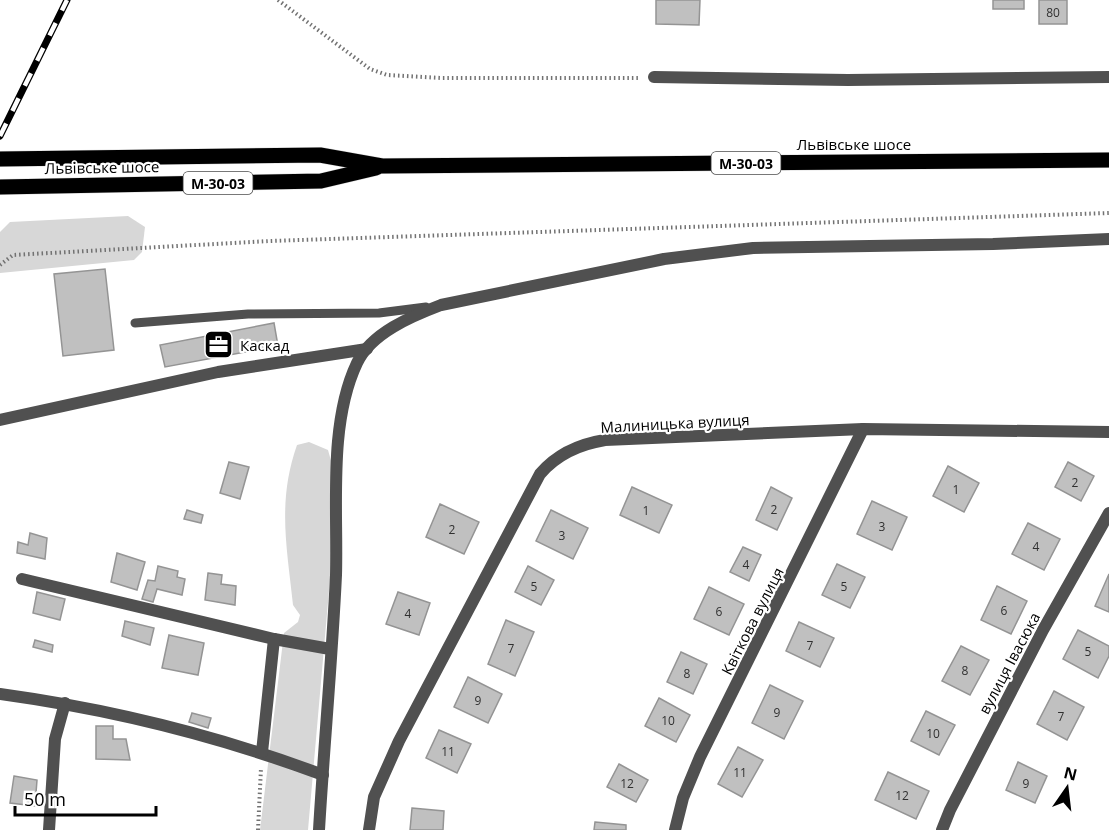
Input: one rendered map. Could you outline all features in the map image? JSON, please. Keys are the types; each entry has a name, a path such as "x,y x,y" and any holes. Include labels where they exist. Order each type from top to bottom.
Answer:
{"main road":[{"name":"Львівське шосе","path":"0,159 320,155 382,166 1109,160"},
{"name":"Львівське шосе","path":"0,187 321,181 382,166"}],"street":[{"path":"654,77 848,80 1109,77"},
{"path":"319,830 330,703 330,649 336,577 339,444 344,400 357,362 367,349 411,317 441,305 664,259 753,248 993,244 1109,239"},
{"path":"0,420 218,372 367,349"},
{"name":"Малиницька вулиця","path":"369,830 374,797 399,741 540,474 547,466 580,444 605,440 863,429 1109,432"},
{"name":"Квіткова вулиця","path":"675,830 683,798 700,757 863,429"},
{"name":"вулиця Івасюка","path":"942,830 950,810 1043,630 1109,513"},
{"path":"22,579 274,639 330,649"},
{"path":"262,752 274,639"},
{"path":"0,694 65,703 262,752 322,775"},
{"path":"49,830 55,739 65,703"}],"lane":[{"path":"135,323 248,314 379,313 441,305"}],"path":[{"path":"278,0 370,69 387,75 441,78 654,77"},
{"path":"0,265 13,255 270,241 1109,213"},
{"path":"258,830 262,752"}],"shaded area":[{"path":"128,216 145,227 142,252 134,260 0,273 0,232 10,222"},
{"path":"309,442 328,450 335,475 331,568 308,830 260,830 284,633 298,622 300,615 293,605 288,564 285,525 287,486 297,445"}],"building":[{"path":"656,0 700,0 699,25 656,24"},
{"path":"993,0 1024,0 1024,9 993,9"},
{"path":"1039,0 1067,0 1067,24 1039,24"},
{"path":"105,269 114,350 63,356 54,274"},
{"path":"274,323 278,346 165,367 160,345"},
{"path":"229,462 249,467 240,499 220,493"},
{"path":"1068,462 1094,476 1081,501 1055,487"},
{"path":"948,466 979,483 964,512 933,496"},
{"path":"632,487 672,505 659,533 620,515"},
{"path":"771,487 792,498 777,530 756,520"},
{"path":"872,501 907,517 892,550 857,534"},
{"path":"440,504 479,522 464,554 426,537"},
{"path":"187,510 203,515 201,523 184,519"},
{"path":"551,510 588,528 573,559 536,541"},
{"path":"1028,523 1060,539 1044,570 1012,554"},
{"path":"30,533 47,538 45,559 17,553 18,542 28,545"},
{"path":"743,547 761,555 749,581 730,572"},
{"path":"117,553 145,562 137,590 111,582"},
{"path":"837,564 865,577 850,608 822,595"},
{"path":"158,566 178,571 177,577 185,579 182,595 157,589 153,602 142,599 148,580 155,581"},
{"path":"528,566 554,580 541,605 515,592"},
{"path":"208,573 222,575 221,584 236,586 235,605 205,600"},
{"path":"1109,574 1109,612 1095,606"},
{"path":"997,586 1027,601 1011,634 981,620"},
{"path":"709,587 744,604 729,635 694,619"},
{"path":"37,592 65,599 60,620 33,613"},
{"path":"398,592 430,603 419,635 386,624"},
{"path":"506,620 534,632 515,676 488,664"},
{"path":"125,621 154,628 150,645 122,636"},
{"path":"799,622 834,638 820,667 786,651"},
{"path":"1078,630 1109,646 1109,656 1098,678 1063,659"},
{"path":"169,635 204,643 198,675 162,668"},
{"path":"35,640 53,645 52,652 33,647"},
{"path":"961,646 989,660 970,695 942,681"},
{"path":"681,652 707,664 693,694 667,682"},
{"path":"468,677 502,694 488,723 454,707"},
{"path":"770,685 803,701 784,739 752,723"},
{"path":"1054,691 1084,707 1067,740 1037,724"},
{"path":"659,698 690,715 676,742 645,726"},
{"path":"926,711 955,725 939,755 911,741"},
{"path":"192,713 211,718 208,728 189,722"},
{"path":"96,726 113,726 113,739 126,739 130,760 96,759"},
{"path":"439,730 471,744 457,773 426,758"},
{"path":"738,747 763,760 742,797 718,784"},
{"path":"1018,762 1047,776 1035,803 1006,790"},
{"path":"619,764 648,780 636,802 607,787"},
{"path":"888,772 929,791 916,819 875,800"},
{"path":"14,776 37,780 35,806 10,803"},
{"path":"412,808 444,811 443,830 410,830"},
{"path":"595,822 626,825 626,830 594,830"}],"railway":[{"path":"0,136 67,0"}],"place":[{"name":"Каскад","path":"219,345"}]}
